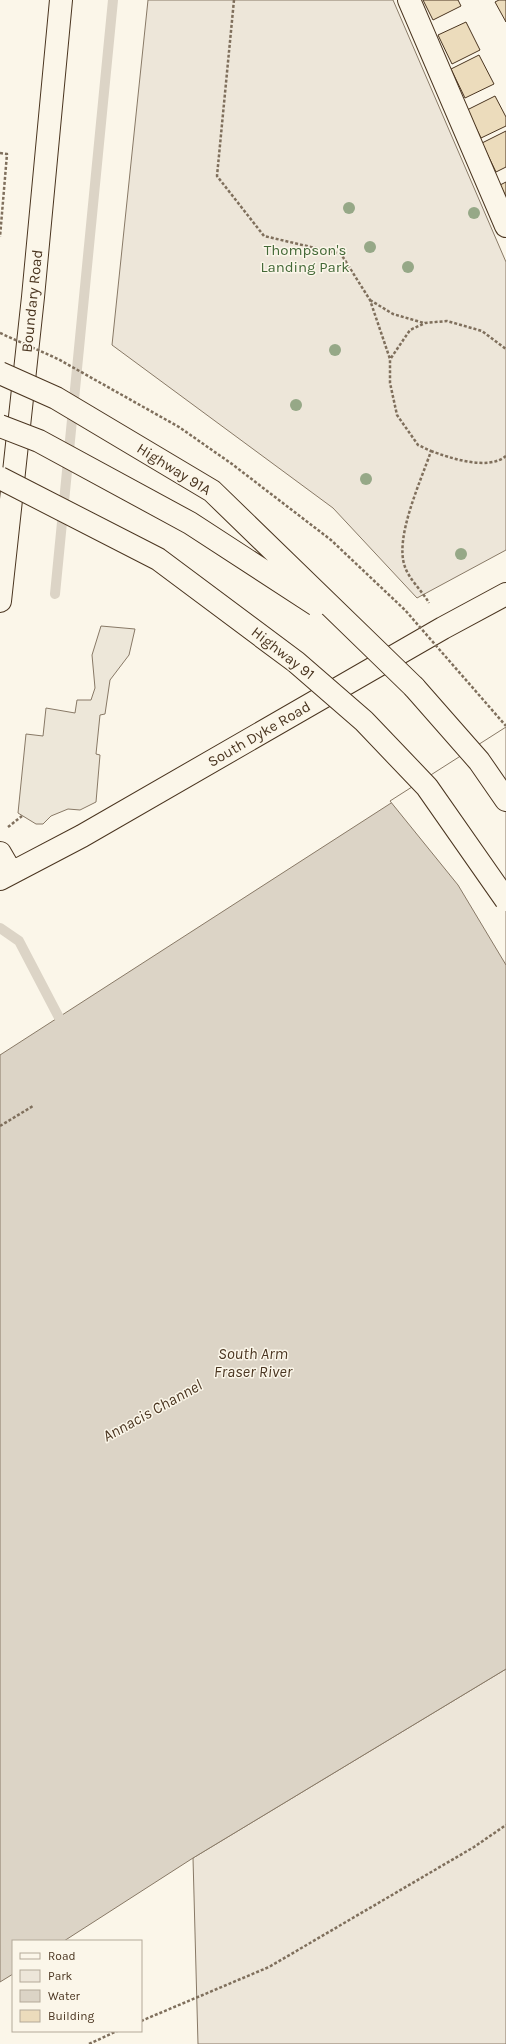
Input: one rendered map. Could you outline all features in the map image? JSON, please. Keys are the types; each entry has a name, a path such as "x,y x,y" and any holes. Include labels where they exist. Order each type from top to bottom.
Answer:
{"main road":[{"name":"Boundary Road","path":"0,601 33,296 61,0"},
{"path":"408,0 506,226"},
{"name":"Highway 91A","path":"0,372 56,398 212,491 359,633"},
{"path":"0,426 39,441 190,523 359,633 414,686 479,761 506,800"},
{"name":"Highway 91","path":"0,478 158,559 296,662 364,721 427,787 506,900"},
{"name":"South Dyke Road","path":"5,876 82,836 443,628 506,594"},
{"path":"0,853 5,876"}],"path":[{"path":"234,0 217,176 264,236 341,254 370,300 390,359 390,383 397,415 418,445 451,458 480,464 506,456"},
{"path":"0,153 7,154 0,237"},
{"path":"370,300 393,314 425,323 446,322 482,331 506,348"},
{"path":"390,359 410,330 425,323"},
{"path":"431,451 405,525 402,542 405,567 424,594 443,628"},
{"path":"6,830 22,816"},
{"path":"0,1126 33,1106"},
{"path":"142,2021 269,1967 474,1847 506,1825"},
{"path":"89,2044 115,2032"}],"green space":[{"name":"Thompson's Landing Park","path":"148,0 393,0 506,262 506,550 417,598 333,508 112,345"},
{"path":"506,1669 506,2044 198,2044 193,1858"}],"shaded area":[{"path":"101,626 135,629 129,655 110,680 105,714 100,715 96,754 100,755 96,802 80,810 68,809 51,816 43,824 36,824 18,813 26,734 43,736 46,708 75,713 77,700 91,700 95,688 92,655"}],"water":[{"name":"South Arm Fraser River","path":"506,729 506,1669 193,1858 66,1940 12,1940 12,1975 0,1982 0,1055"}],"pier":[{"path":"506,727 506,965 458,885 390,801"}],"building":[{"path":"423,0 458,0 461,6 433,20"},
{"path":"499,0 506,0 506,22 495,2"},
{"path":"466,22 480,50 452,64 438,35"},
{"path":"479,55 494,84 465,98 451,69"},
{"path":"495,96 506,117 506,126 481,138 467,110"},
{"path":"506,131 506,167 496,172 482,143"},
{"path":"506,182 506,197 500,185"}],"waterway":[{"path":"55,594 113,0"},
{"path":"0,928 19,941 65,1029"}],"water label":[{"name":"Annacis Channel","path":"152,1410"}]}
